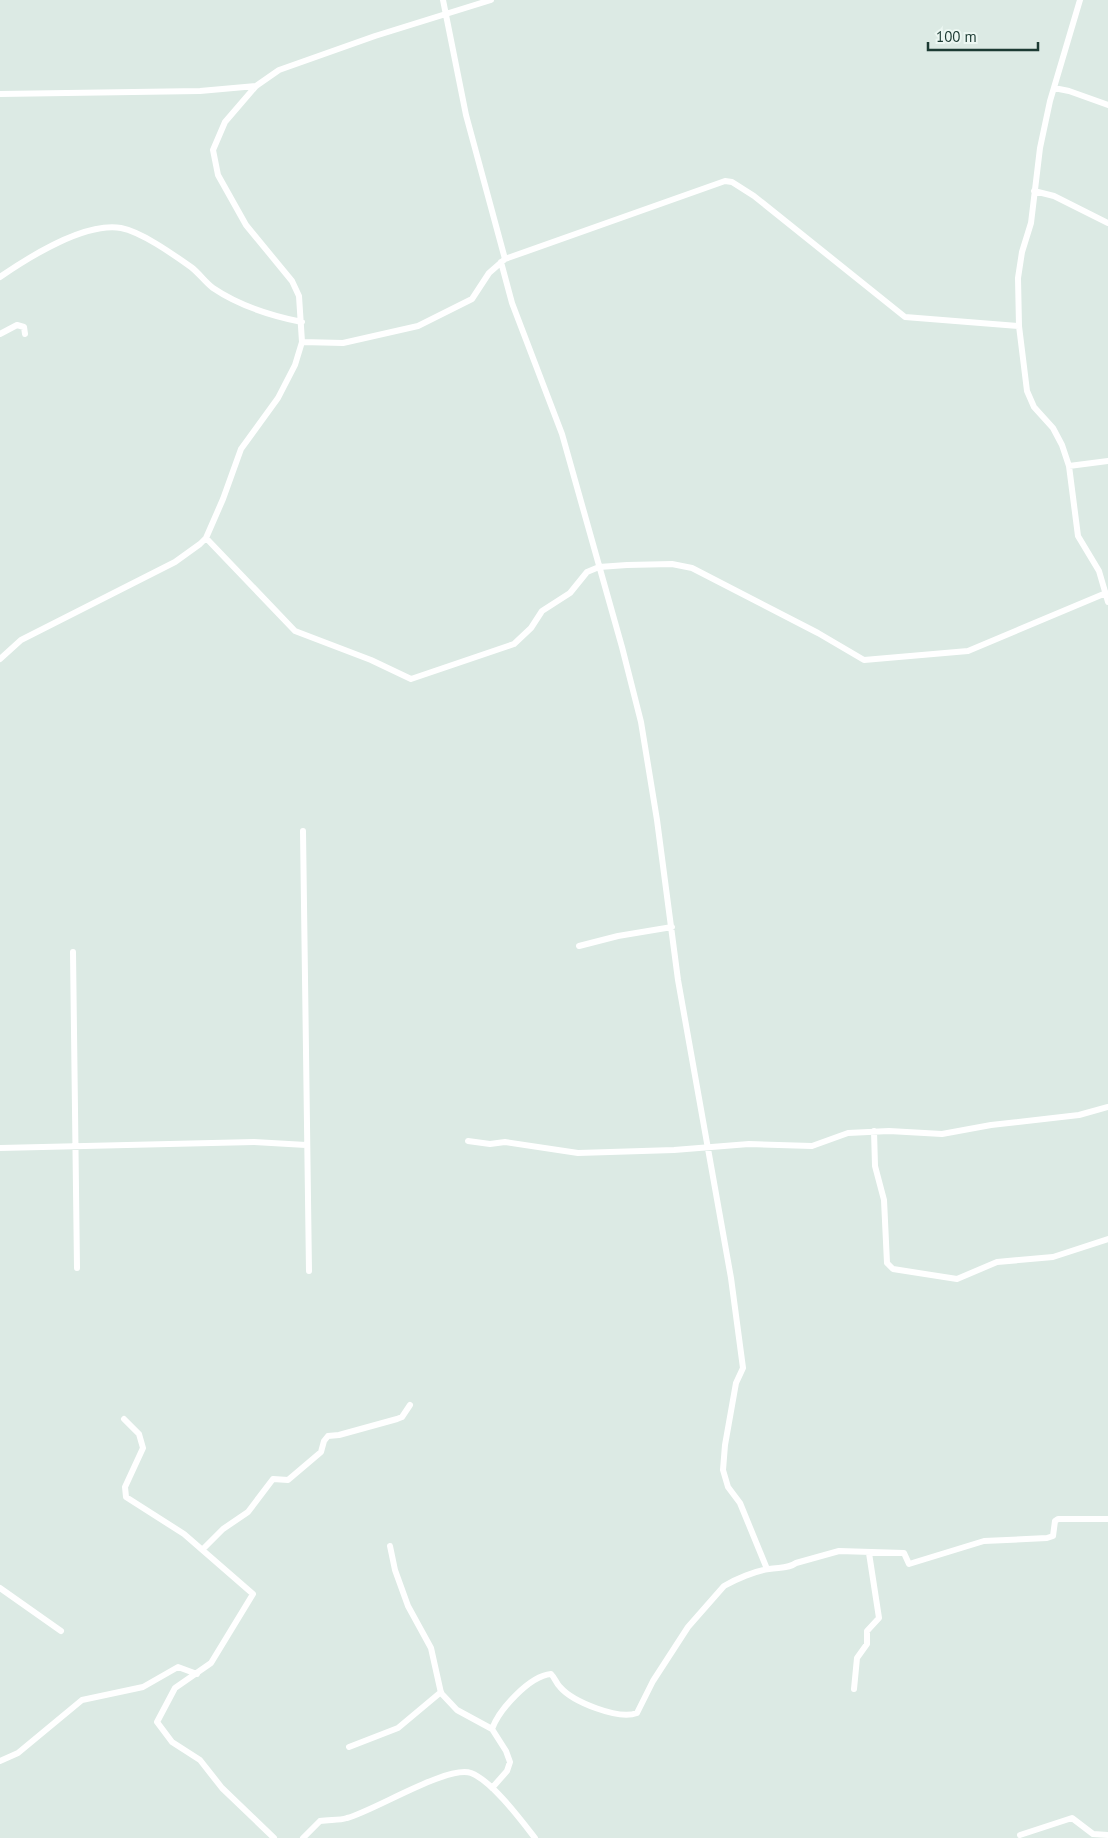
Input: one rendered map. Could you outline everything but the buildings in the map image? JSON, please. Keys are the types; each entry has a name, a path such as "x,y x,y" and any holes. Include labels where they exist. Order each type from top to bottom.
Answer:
{"street":[{"path":"443,0 444,13 466,115 515,312 562,434 640,722 672,927 679,987 731,1278 743,1368 736,1383 725,1445 723,1470 728,1487 740,1503 767,1569"},
{"path":"0,659 21,640 175,562 191,552 206,538 223,500 241,449 278,398 295,365 302,342 301,303 296,288 238,212 218,175 213,157 216,141 225,122 256,86 279,70 444,13 490,0"},
{"path":"1080,0 1054,88 1040,148 1031,223 1022,252 1018,278 1019,326 1027,391 1034,407 1056,432 1069,466 1078,536 1099,571 1108,602"},
{"path":"0,94 200,91 256,86"},
{"path":"1054,88 1069,91 1108,105"},
{"path":"302,342 343,343 418,326 472,299 489,273 503,261 716,183 728,182 754,196 905,317 1019,326"},
{"path":"1034,191 1054,196 1108,223"},
{"path":"0,277 35,253 80,234 110,228 124,228 178,259 212,287 228,296 281,318 302,322"},
{"path":"0,334 17,325 24,327 25,334"},
{"path":"1069,466 1108,461"},
{"path":"206,538 295,631 371,660 411,679 514,644 531,628 542,611 570,593 583,574 599,567 672,564 692,568 818,633 864,660 968,651 1106,593"},
{"path":"303,831 309,1271"},
{"path":"579,946 618,936 672,927"},
{"path":"73,952 77,1268"},
{"path":"468,1141 490,1144 505,1142 584,1153 674,1150 749,1144 812,1146 848,1133 874,1131 942,1134 991,1125 1079,1115 1108,1107"},
{"path":"874,1131 875,1166 884,1200 887,1263 892,1269 957,1279 997,1262 1053,1257 1108,1239"},
{"path":"0,1148 254,1142 306,1145"},
{"path":"203,1549 223,1529 248,1512 273,1479 288,1480 317,1455 328,1436 339,1435 397,1418 402,1416 410,1405"},
{"path":"124,1420 139,1434 143,1448 125,1487 125,1495 203,1549 253,1594 211,1663 175,1688 157,1719 159,1726 179,1747 200,1760 222,1788 274,1838"},
{"path":"492,1729 495,1722 517,1694 548,1674 553,1675 560,1687 590,1707 623,1714 637,1712 653,1681 677,1643 719,1591 730,1583 767,1569 792,1566 839,1552 904,1553 909,1564 984,1541 1047,1538 1053,1536 1055,1521 1058,1518 1108,1520"},
{"path":"390,1546 395,1570 408,1606 431,1648 441,1692 457,1710 492,1729 506,1751 510,1762 507,1772 492,1788"},
{"path":"854,1690 857,1658 867,1644 867,1631 878,1618 869,1553"},
{"path":"0,1588 61,1631"},
{"path":"0,1762 18,1753 86,1698 143,1687 178,1667 197,1674"},
{"path":"349,1747 398,1728 441,1692"},
{"path":"303,1838 320,1821 346,1819 426,1784 460,1772 472,1773 492,1788 536,1838"},
{"path":"1020,1835 1072,1818 1092,1834 1107,1836"}]}
